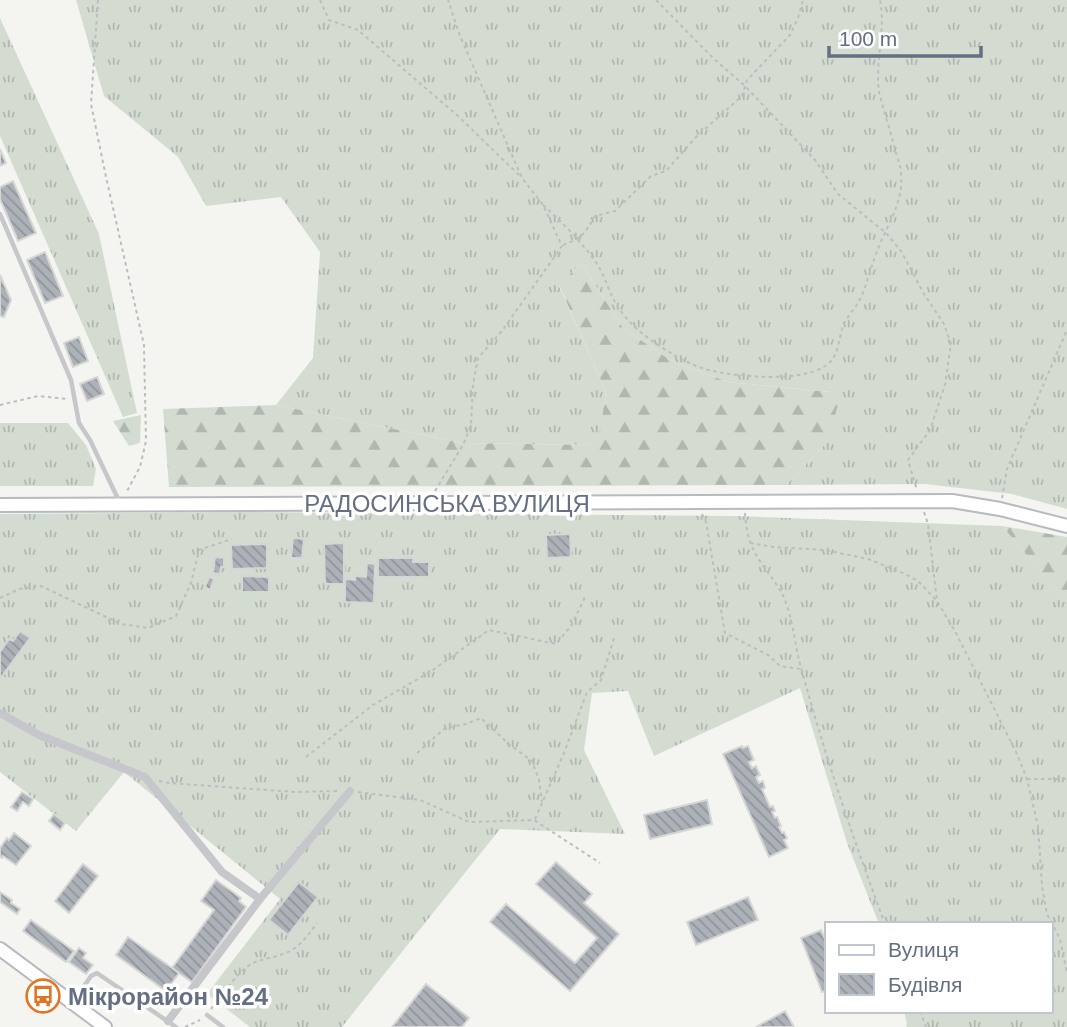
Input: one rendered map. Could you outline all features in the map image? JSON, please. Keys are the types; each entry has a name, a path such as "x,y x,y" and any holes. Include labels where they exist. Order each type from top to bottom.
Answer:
{"main road":[{"name":"РАДОСИНСЬКА ВУЛИЦЯ","path":"0,505 952,501 1000,509 1067,526"},
{"path":"0,949 105,1027"}],"street":[{"path":"0,713 39,735 145,777 222,872 260,899"},
{"path":"168,1021 260,899 349,791"}],"lane":[{"path":"0,214 71,380 79,423 90,440 120,504"},
{"path":"73,1003 91,975 97,973 176,1027"},
{"path":"207,1015 223,1027"}],"path":[{"path":"98,0 91,104 144,345 146,441 140,467 120,504"},
{"path":"320,0 329,20 358,30 458,116 522,178 543,205 578,239 599,268 625,319 636,329 693,365 710,371 768,378 802,374 831,362 839,336 859,302 877,250 897,207 902,173 879,92 880,0"},
{"path":"448,0 460,36 522,178"},
{"path":"656,0 713,58 745,86 816,160 838,194 886,233 901,251 944,324 951,344 945,385 930,430 908,460 928,524 937,601"},
{"path":"428,503 463,445 471,425 473,384 478,358 502,331 562,246 585,233 595,216 615,211 651,176 666,171 696,136 742,96 747,80 790,36 803,0"},
{"path":"543,205 562,246"},
{"path":"1000,509 1007,469 1067,330"},
{"path":"0,405 38,396 75,400"},
{"path":"694,501 706,522 725,633 768,654 780,666 801,669"},
{"path":"745,501 746,528 750,543 785,600 801,669 855,842 884,922"},
{"path":"0,598 19,589 41,586 121,624 148,628 176,616 191,583 200,550 232,539"},
{"path":"750,543 825,550 868,559 918,581 937,601 956,633 1027,779 1038,826 1042,886 1051,922"},
{"path":"306,757 373,705 430,672 489,631 556,644 571,625 586,595"},
{"path":"534,820 587,692 601,680 614,638"},
{"path":"416,753 444,728 481,718 531,761 539,780 542,802"},
{"path":"145,777 169,783 295,792 349,791 420,800 469,822 534,820 600,863"},
{"path":"1027,779 1067,779"},
{"path":"185,1027 207,1015 238,975 251,964 288,953 302,944 317,923"},
{"path":"1053,926 1060,939 1067,973"}],"green space":[{"path":"76,0 1067,0 1067,509 1012,494 925,484 786,485 828,441 831,392 728,382 670,360 623,328 581,263 559,286 606,392 599,445 463,443 276,405 313,358 320,252 281,197 206,206 178,157 104,96"},
{"path":"0,18 99,234 137,413 123,417 0,136"},
{"path":"581,263 623,328 670,360 728,382 831,392 839,401 828,441 786,485 169,487 163,409 276,405 463,443 598,445 606,392 559,285"},
{"path":"141,415 140,443 129,446 113,421"},
{"path":"0,423 68,423 86,445 96,469 93,486 0,486"},
{"path":"252,512 735,516 1002,526 1067,602 1067,1027 906,1027 904,1013 1053,1013 1053,922 878,922 847,843 800,688 654,756 628,691 592,693 584,750 625,834 500,829 342,1027 250,1027 207,994 280,899 124,772 76,831 0,772 0,514"},
{"path":"1002,526 1067,537 1067,602 1066,601"}],"building":[{"path":"0,149 6,163 0,166"},
{"path":"13,181 36,233 18,241 0,199 0,187"},
{"path":"45,252 63,296 45,303 27,260"},
{"path":"0,275 11,300 4,317 0,316"},
{"path":"79,337 88,361 73,367 64,343"},
{"path":"97,377 104,394 87,401 80,384"},
{"path":"570,534 571,557 547,558 546,535"},
{"path":"293,538 304,539 302,558 291,558"},
{"path":"344,543 344,584 325,584 324,544"},
{"path":"267,544 267,568 232,569 231,545"},
{"path":"215,557 224,558 224,567 221,567 220,574 213,573"},
{"path":"378,558 413,558 413,562 429,562 429,577 378,577"},
{"path":"367,563 375,564 374,603 345,602 345,579 366,577"},
{"path":"242,576 269,577 269,592 242,592"},
{"path":"209,577 214,579 210,590 205,587"},
{"path":"20,631 30,638 0,679 0,652 9,639 13,641"},
{"path":"748,746 754,760 749,762 752,768 756,766 760,775 756,777 759,783 763,781 765,788 762,789 770,807 773,806 775,811 772,812 775,818 777,817 782,833 784,832 787,838 784,840 788,848 769,857 723,754"},
{"path":"22,792 33,799 29,806 23,802 17,811 11,807"},
{"path":"707,800 712,824 650,839 644,815"},
{"path":"54,814 65,823 60,830 49,821"},
{"path":"14,833 31,846 16,865 3,856 0,857 0,848"},
{"path":"556,862 592,894 584,903 619,934 570,991 490,922 506,904 575,963 597,938 536,884"},
{"path":"83,864 98,876 69,913 55,901"},
{"path":"216,880 241,898 239,901 246,907 192,982 172,968 214,910 201,901"},
{"path":"299,882 318,897 288,935 269,920"},
{"path":"0,892 20,909 17,914 0,902"},
{"path":"748,897 758,920 696,945 687,922"},
{"path":"31,920 74,951 66,962 23,931"},
{"path":"821,930 825,939 825,991 822,992 801,938"},
{"path":"128,937 179,973 166,991 116,955"},
{"path":"79,948 86,953 83,958 93,965 86,974 69,962"},
{"path":"426,984 469,1018 462,1027 392,1027"},
{"path":"785,1011 794,1027 756,1027"}],"place":[{"name":"Мікрорайон №24","path":"43,996"}]}
